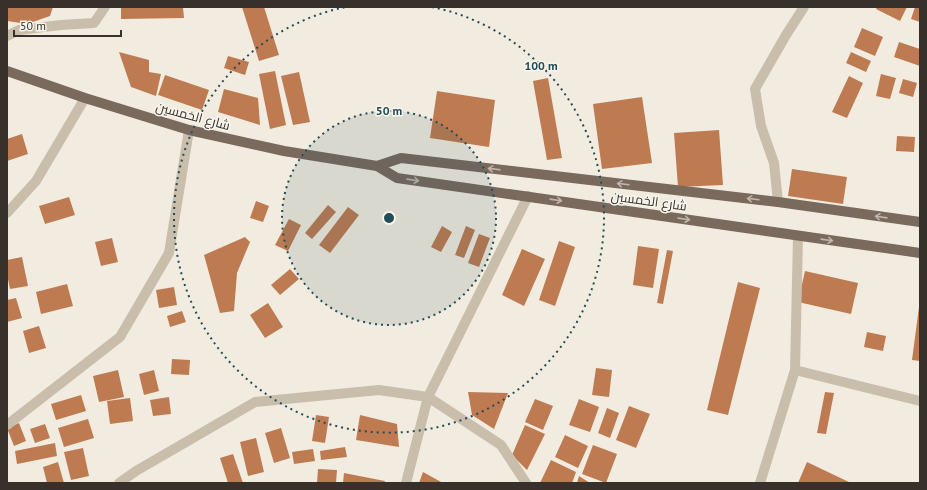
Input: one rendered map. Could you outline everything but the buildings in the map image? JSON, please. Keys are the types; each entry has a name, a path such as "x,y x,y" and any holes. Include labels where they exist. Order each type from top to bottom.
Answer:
{"main road":[{"name":"شارع الخمسين","path":"7,71 85,98 189,130 284,152 377,166 397,178 920,253"},
{"name":"شارع الخمسين","path":"377,166 401,158 778,202 920,222"}],"street":[{"path":"7,36 19,30 94,23 105,7"},
{"path":"778,202 774,163 761,126 755,89 804,7"},
{"path":"7,213 36,181 85,98"},
{"path":"7,425 120,337 168,253 189,130"},
{"path":"406,483 428,397 528,196"},
{"path":"760,483 795,370 798,236"},
{"path":"795,370 920,401"},
{"path":"119,483 136,471 255,402 379,390 428,397 501,445 526,483"}]}
